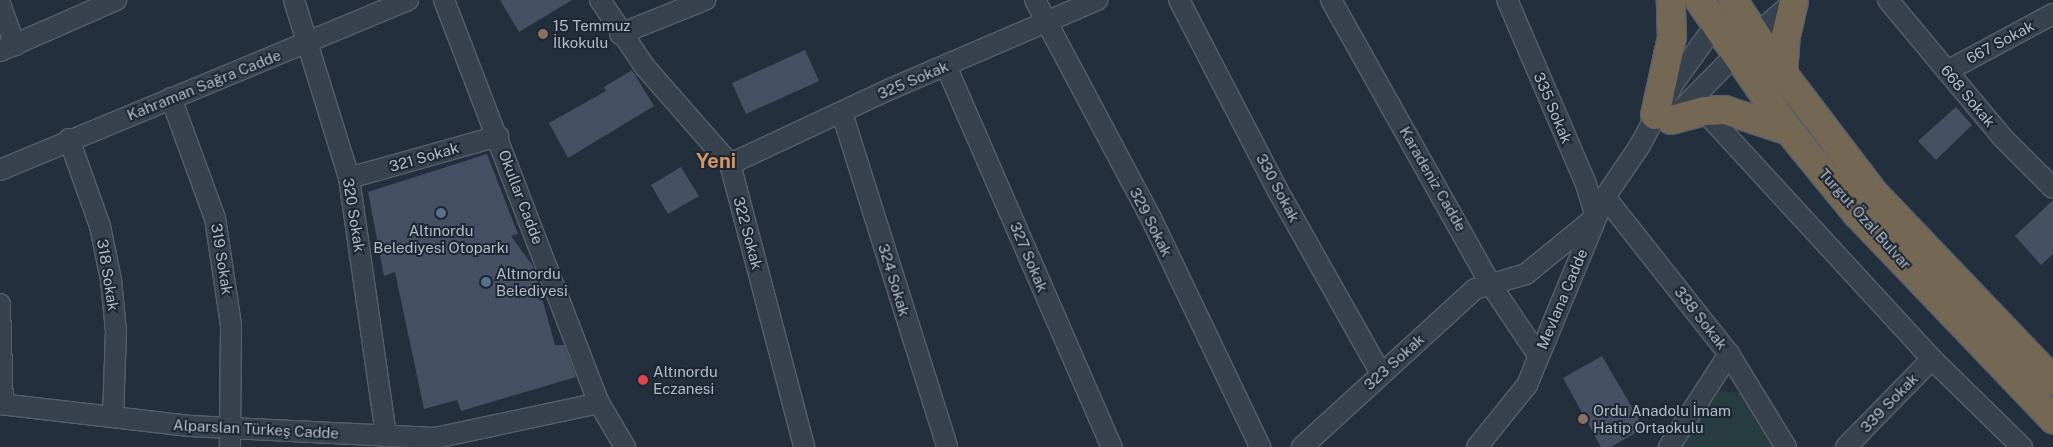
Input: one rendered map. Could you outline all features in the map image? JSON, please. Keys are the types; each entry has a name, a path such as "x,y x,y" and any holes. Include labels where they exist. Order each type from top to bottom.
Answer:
{"highway":[{"path":"1671,0 1672,37 1663,117 1725,110 1789,131"},
{"name":"Turgut Özal Bulvar","path":"1699,0 1734,56 1789,131 1857,214 2053,420"},
{"path":"1784,75 1786,36 1795,1"},
{"name":"Turgut Özal Bulvar","path":"1740,3 1755,35 1874,193 2053,380"}],"street":[{"path":"0,4 8,48 116,0"},
{"name":"320 Sokak","path":"294,0 310,42 349,178 386,436"},
{"name":"Kahraman Sağra Cadde","path":"0,170 69,138 310,42 408,0"},
{"path":"435,0 495,137 596,404 624,447"},
{"name":"Okullar Cadde","path":"444,0 495,137"},
{"name":"322 Sokak","path":"600,0 620,34 674,102 730,164 804,447"},
{"path":"620,34 705,0"},
{"name":"329 Sokak","path":"1035,0 1046,25 1150,218 1260,447"},
{"name":"325 Sokak","path":"730,164 946,66 1046,25 1097,0"},
{"name":"330 Sokak","path":"1179,0 1278,191 1381,374"},
{"name":"Karadeniz Cadde","path":"1330,0 1491,284 1538,355"},
{"name":"335 Sokak","path":"1507,0 1586,184 1596,216"},
{"name":"668 Sokak","path":"1888,0 2002,137 2053,188"},
{"name":"Mevlana Cadde","path":"1663,117 1795,1"},
{"name":"Mevlana Cadde","path":"1477,447 1527,385 1605,196 1639,147 1663,117 1714,26 1740,3"},
{"name":"667 Sokak","path":"1947,71 2053,14"},
{"name":"327 Sokak","path":"946,66 1112,447"},
{"name":"319 Sokak","path":"171,98 215,218 231,325 231,438"},
{"path":"1704,111 1932,358 2022,447"},
{"name":"324 Sokak","path":"842,113 947,447"},
{"name":"321 Sokak","path":"349,178 495,137"},
{"name":"318 Sokak","path":"69,138 100,226 111,280 116,331 114,417"},
{"name":"338 Sokak","path":"1605,196 1729,354 1786,447"},
{"name":"323 Sokak","path":"1302,447 1475,289 1526,274 1596,216"},
{"path":"0,304 2,404"},
{"path":"1670,447 1729,354"},
{"name":"339 Sokak","path":"1846,447 1932,358"},
{"name":"Alparslan Türkeş Cadde","path":"2,404 114,417 231,438 386,436 435,438 596,404"}],"green space":[{"path":"1720,391 1740,393 1776,447 1677,447 1711,395"}],"building":[{"path":"500,0 572,0 519,32"},
{"path":"805,50 819,81 746,114 732,83"},
{"path":"632,70 654,106 568,158 549,123 606,91 604,87"},
{"path":"1956,107 1972,125 1936,160 1918,141"},
{"path":"487,154 518,234 511,236 533,266 555,345 564,345 576,377 461,411 457,400 424,409 395,272 384,276 368,192"},
{"path":"681,167 699,196 668,214 651,185"},
{"path":"2053,200 2053,254 2041,265 2015,236"},
{"path":"1602,356 1644,428 1611,447 1601,447 1563,378"}],"place":[{"name":"15 Temmuz İlkokulu","path":"543,34"},
{"name":"Altınordu Belediyesi Otoparkı","path":"441,213"},
{"name":"Altınordu Belediyesi","path":"486,282"},
{"name":"Altınordu Eczanesi","path":"643,380"},
{"name":"Ordu Anadolu İmam Hatip Ortaokulu","path":"1583,419"}],"district":[{"name":"Yeni","path":"716,161"}]}
